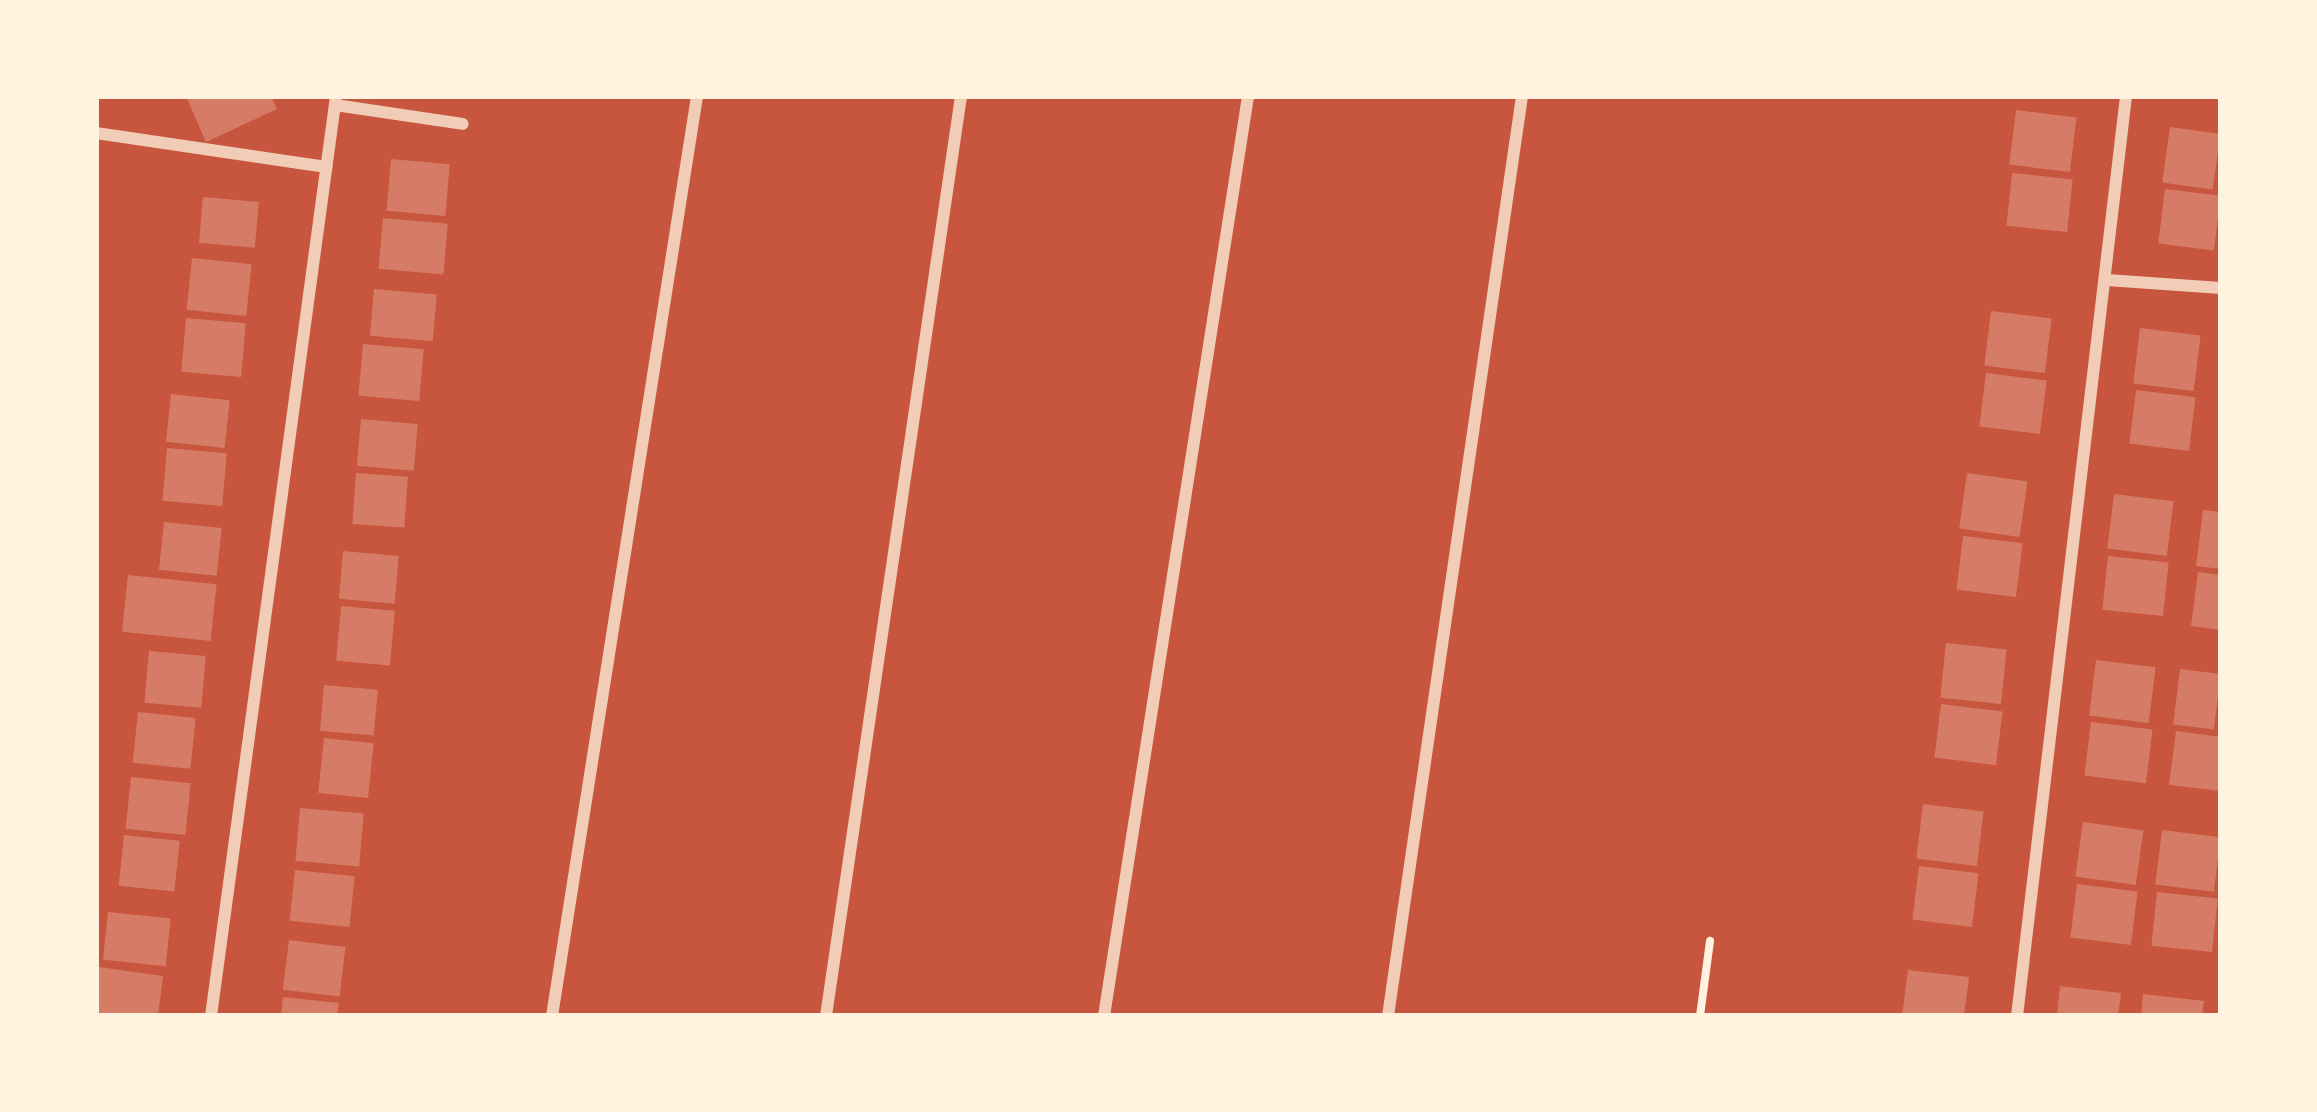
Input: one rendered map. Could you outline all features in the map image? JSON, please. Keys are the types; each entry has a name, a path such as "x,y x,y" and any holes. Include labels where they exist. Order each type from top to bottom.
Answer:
{"street":[{"path":"552,1016 697,96"},
{"path":"826,1016 961,96"},
{"path":"1104,1016 1248,96"},
{"path":"1388,1016 1522,96"},
{"path":"2017,1016 2108,280 2126,96"},
{"path":"212,1016 335,100 464,124"},
{"path":"96,133 327,166"},
{"path":"2108,280 2221,288"}],"path":[{"path":"1700,1016 1710,941"}],"building":[{"path":"186,96 271,96 277,109 206,142"},
{"path":"2016,110 2077,117 2070,172 2009,165"},
{"path":"2170,127 2221,134 2213,190 2162,182"},
{"path":"391,159 450,164 445,216 386,211"},
{"path":"2012,173 2073,179 2067,232 2006,226"},
{"path":"2165,189 2221,196 2214,250 2158,244"},
{"path":"203,197 259,202 255,248 199,243"},
{"path":"383,218 448,224 443,274 379,269"},
{"path":"192,258 252,264 246,316 187,310"},
{"path":"374,289 437,294 433,341 370,336"},
{"path":"1991,311 2052,318 2045,373 1984,366"},
{"path":"186,318 246,323 241,377 181,372"},
{"path":"2140,328 2201,335 2194,391 2133,384"},
{"path":"363,344 424,349 419,401 358,396"},
{"path":"1986,373 2047,380 2040,434 1979,427"},
{"path":"2136,390 2196,397 2189,451 2129,444"},
{"path":"171,394 230,400 225,448 166,442"},
{"path":"361,419 418,424 414,471 357,466"},
{"path":"167,448 227,453 222,506 162,501"},
{"path":"356,473 408,477 404,528 352,524"},
{"path":"1967,473 2027,481 2020,537 1959,528"},
{"path":"2114,494 2174,501 2167,556 2107,549"},
{"path":"2203,510 2221,512 2221,569 2196,566"},
{"path":"164,522 222,528 217,576 159,570"},
{"path":"1963,536 2023,543 2016,597 1956,590"},
{"path":"343,551 399,556 395,604 339,599"},
{"path":"2108,556 2169,562 2163,616 2102,610"},
{"path":"2198,572 2221,575 2221,630 2191,626"},
{"path":"128,575 217,584 211,641 122,632"},
{"path":"341,606 395,611 390,665 336,661"},
{"path":"1946,643 2007,649 2001,704 1940,698"},
{"path":"149,651 206,656 201,708 144,703"},
{"path":"2096,660 2156,667 2149,723 2089,716"},
{"path":"2180,669 2221,674 2214,730 2173,725"},
{"path":"324,685 378,690 374,736 320,731"},
{"path":"1941,704 2003,712 1996,765 1934,758"},
{"path":"138,712 196,718 190,769 133,763"},
{"path":"2091,722 2153,730 2146,783 2084,776"},
{"path":"2176,731 2221,737 2221,791 2169,785"},
{"path":"324,738 374,743 368,798 318,793"},
{"path":"131,777 191,783 185,835 126,829"},
{"path":"1923,804 1984,811 1977,866 1916,859"},
{"path":"300,808 364,814 359,866 295,861"},
{"path":"2083,822 2143,830 2136,885 2075,876"},
{"path":"2162,830 2221,837 2214,892 2155,885"},
{"path":"124,835 180,841 174,892 119,886"},
{"path":"1919,866 1979,873 1972,927 1912,920"},
{"path":"295,870 355,876 349,927 290,921"},
{"path":"2077,884 2138,891 2131,945 2070,938"},
{"path":"2157,892 2218,898 2212,952 2151,946"},
{"path":"108,912 171,919 166,966 103,960"},
{"path":"289,940 346,947 339,997 283,990"},
{"path":"99,967 163,976 158,1016 96,1016"},
{"path":"1908,970 1969,977 1964,1016 1902,1016"},
{"path":"2060,986 2121,993 2118,1016 2057,1016"},
{"path":"2143,994 2204,1001 2202,1016 2141,1016"},
{"path":"283,997 339,1003 337,1016 281,1016"}]}
